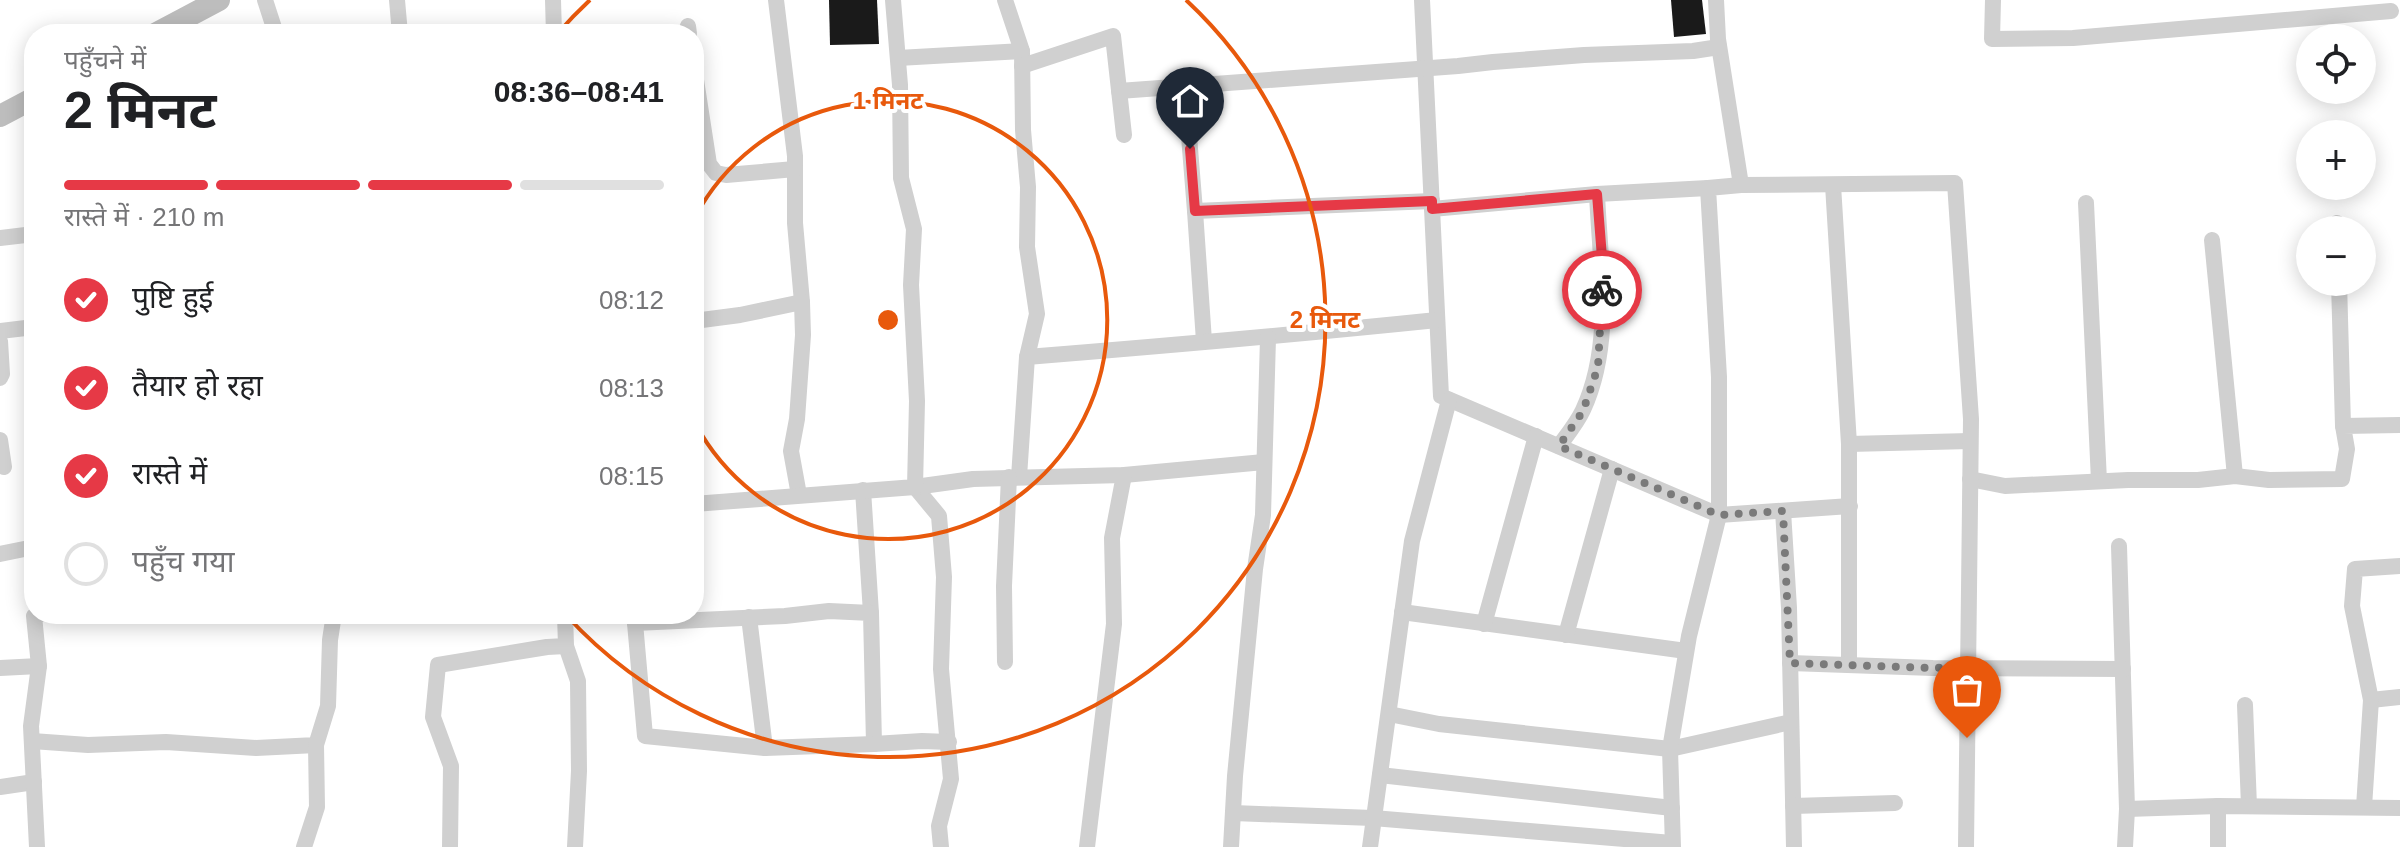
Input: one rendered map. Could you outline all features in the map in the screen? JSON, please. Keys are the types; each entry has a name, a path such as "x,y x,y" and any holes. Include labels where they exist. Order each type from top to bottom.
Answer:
{"street":[{"path":"174,24 219,0"},
{"path":"265,0 273,24"},
{"path":"397,0 399,24"},
{"path":"553,0 554,24"},
{"path":"776,0 795,169 795,223 802,302 798,405 791,451 799,495"},
{"path":"893,0 901,178 914,229 911,285 917,401 915,487 939,516 944,577 941,669 951,779 939,826 941,847"},
{"path":"1005,0 1022,58 1028,187 1027,247 1037,314 1027,357 1014,477 1004,586 1005,662"},
{"path":"1422,0 1441,396 1719,515 1850,506"},
{"path":"1716,0 1719,47 1741,185"},
{"path":"1993,0 1992,39 2073,38 2394,9"},
{"path":"898,58 1022,58 1113,36 1124,135"},
{"path":"1119,91 1719,47"},
{"path":"1185,86 1204,341"},
{"path":"0,116 24,103"},
{"path":"704,132 709,164 716,173 726,175 795,169"},
{"path":"1195,211 1432,205 1741,185 1955,183 1971,419 1966,847"},
{"path":"1833,185 1849,444 1849,665"},
{"path":"1233,813 1373,818 1545,840 1672,845 1670,749 1686,651 1719,515 1719,377 1708,188"},
{"path":"1559,446 1583,411 1598,367 1603,270 1597,194"},
{"path":"2086,203 2099,481"},
{"path":"0,238 24,235"},
{"path":"2212,240 2235,476"},
{"path":"1970,479 2005,486 2235,476 2269,480 2342,479 2347,449 2343,426 2339,296"},
{"path":"704,320 802,302"},
{"path":"1027,357 1268,338 1437,320"},
{"path":"0,331 24,328"},
{"path":"1231,847 1255,569 1263,515 1268,338"},
{"path":"0,341 0,378"},
{"path":"1370,847 1412,541 1449,400"},
{"path":"2343,426 2400,425"},
{"path":"1484,624 1536,436"},
{"path":"0,440 4,467"},
{"path":"1849,444 1970,441"},
{"path":"704,503 915,487 973,479 1124,475 1264,462"},
{"path":"1566,635 1612,469"},
{"path":"1087,847 1114,624 1112,538 1124,475"},
{"path":"863,490 871,613 874,744"},
{"path":"1783,511 1794,847"},
{"path":"2119,546 2127,809 2125,847"},
{"path":"0,554 24,549"},
{"path":"2364,807 2371,700 2352,606 2355,569 2400,566"},
{"path":"704,618 829,611 871,613"},
{"path":"1402,612 1686,651"},
{"path":"749,617 765,748"},
{"path":"35,624 39,666 31,726 37,847"},
{"path":"304,847 317,807 316,745 328,706 332,624"},
{"path":"565,624 566,646 578,681 579,771 575,847"},
{"path":"635,624 645,736 765,748 949,742"},
{"path":"450,847 451,766 433,717 438,665 566,646"},
{"path":"1790,663 1933,668 2123,669"},
{"path":"0,668 39,666"},
{"path":"2371,700 2400,697"},
{"path":"2245,705 2249,806"},
{"path":"1389,714 1439,724 1670,749 1791,722"},
{"path":"32,741 88,745 166,742 256,748 316,745"},
{"path":"1380,775 1672,808"},
{"path":"0,787 34,782"},
{"path":"1793,806 1895,803"},
{"path":"2127,809 2218,806 2400,808"},
{"path":"2218,806 2218,847"}],"building":[{"path":"829,0 877,0 879,44 830,45"},
{"path":"1671,0 1702,0 1706,34 1674,37"}],"way so far":[{"path":"1602,290 1598,367 1583,411 1559,446 1719,515 1783,511 1790,663 1967,667 1967,738"}],"route":[{"path":"1190,149 1195,211 1432,201 1432,209 1597,194 1602,290"}]}
